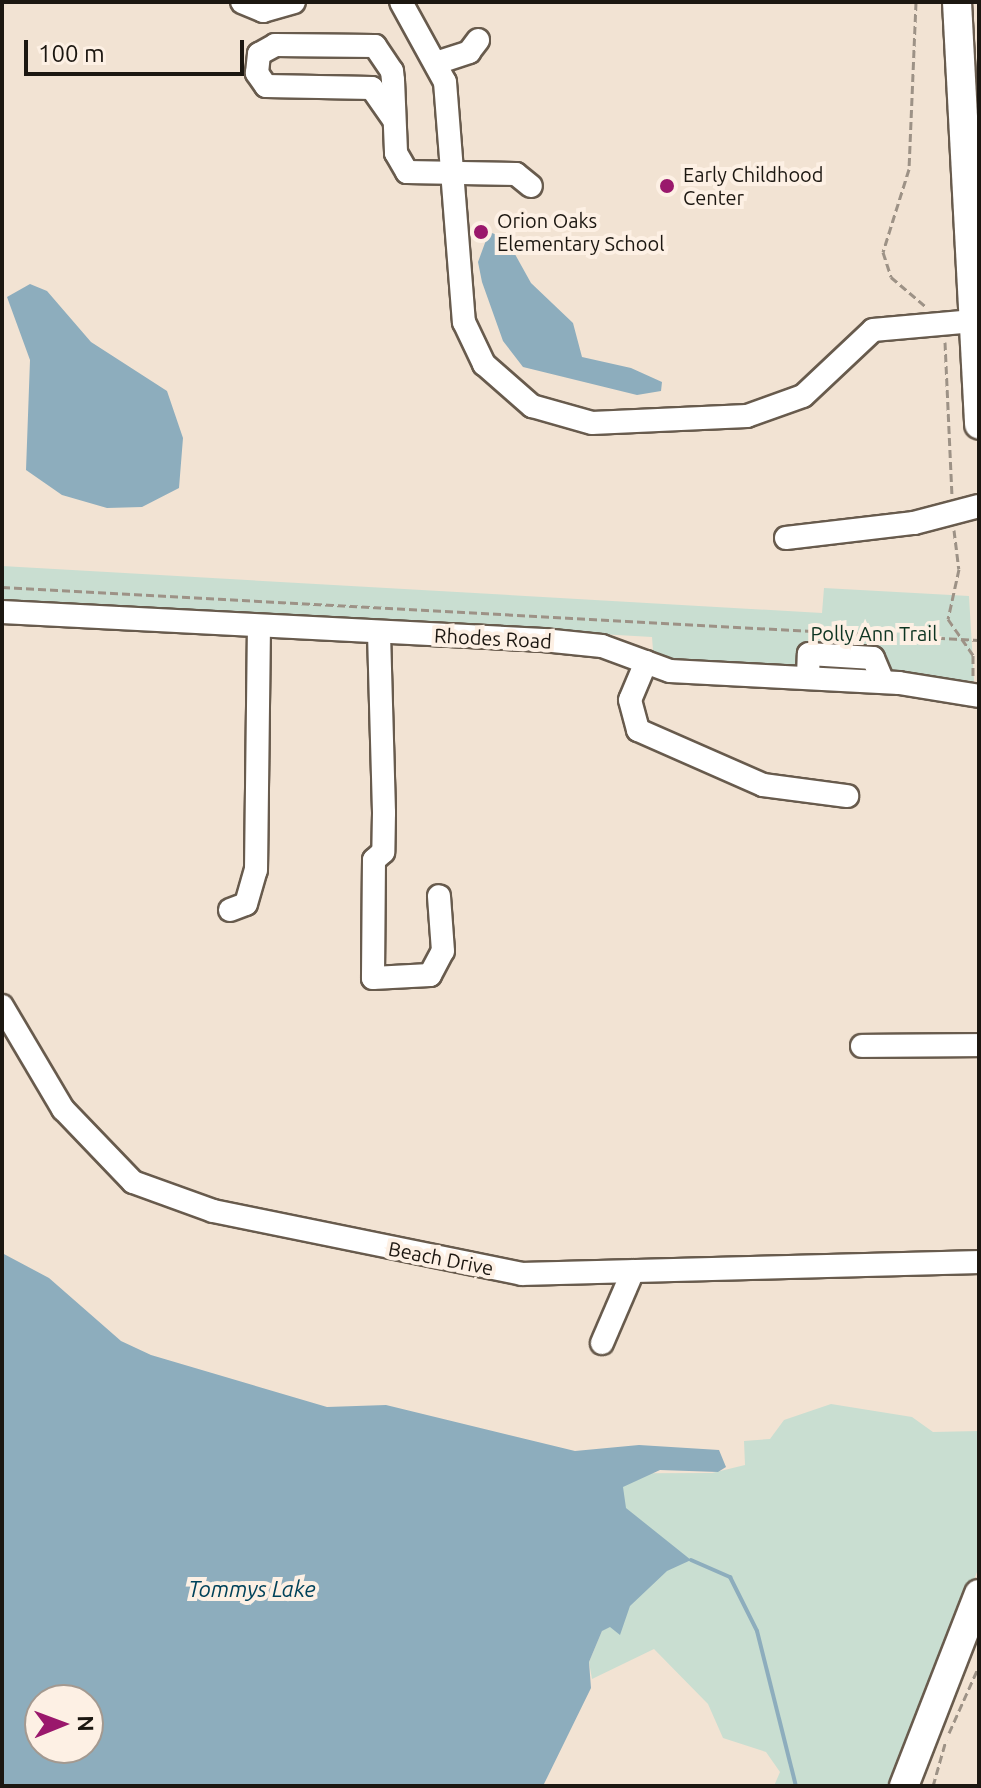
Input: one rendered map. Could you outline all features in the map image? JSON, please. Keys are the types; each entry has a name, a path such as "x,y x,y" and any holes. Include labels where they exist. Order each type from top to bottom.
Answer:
{"main road":[{"path":"964,8 979,424"},
{"path":"904,1786 979,1594"}],"street":[{"path":"242,2 263,11 294,2"},
{"path":"401,2 439,62 455,176 468,332 502,383 557,417 592,423 759,413 803,396 867,333 943,322 974,321"},
{"path":"439,62 469,52 478,40"},
{"path":"394,120 372,88 266,86 257,73 259,54 275,45 375,46 392,71 394,120 404,170 420,178 516,174 531,186"},
{"path":"786,538 914,523 979,506"},
{"name":"Rhodes Road","path":"2,612 602,646 670,671 883,682 976,696"},
{"path":"230,910 246,904 256,870 259,626"},
{"path":"379,633 384,813 383,852 374,860 373,978 430,975 443,951 439,896"},
{"path":"646,662 630,700 638,730 763,785 847,796"},
{"name":"Beach Drive","path":"2,1006 63,1109 133,1182 165,1196 522,1274 979,1262"},
{"path":"862,1046 979,1045"},
{"path":"602,1343 633,1271"}],"path":[{"path":"916,2 909,169 883,252 891,277 925,306 942,309 952,511 959,569 948,619 973,655 976,696"},
{"path":"2,587 979,640"},
{"path":"933,1786 979,1666"}],"green space":[{"name":"Polly Ann Trail","path":"2,566 822,613 824,588 969,596 974,681 654,664 652,637 2,600"},
{"path":"831,1404 912,1417 933,1432 979,1431 979,1567 892,1786 774,1786 780,1772 766,1752 723,1738 708,1704 654,1649 592,1679 589,1662 602,1631 104,1760 104,1684 24,1684 24,1764 87,1764 2,1786 2,1476 712,1473 745,1465 744,1441 770,1439 784,1420"}],"water":[{"path":"489,232 506,238 531,283 573,323 582,357 631,368 662,382 661,391 637,395 523,367 503,341 482,282 478,262"},
{"path":"30,284 47,291 91,342 167,391 183,438 179,488 142,507 107,508 62,495 26,470 30,360 7,297"},
{"name":"Tommys Lake","path":"2,1253 49,1278 121,1341 151,1355 327,1407 386,1405 575,1451 639,1445 719,1450 726,1467 718,1472 660,1470 623,1487 626,1508 691,1560 667,1571 630,1606 620,1635 610,1627 602,1631 589,1662 591,1688 543,1786 2,1786"}],"waterway":[{"path":"691,1560 730,1577 757,1631 796,1786"}],"place":[{"name":"Early Childhood Center","path":"667,186"},
{"name":"Orion Oaks Elementary School","path":"481,232"}]}
